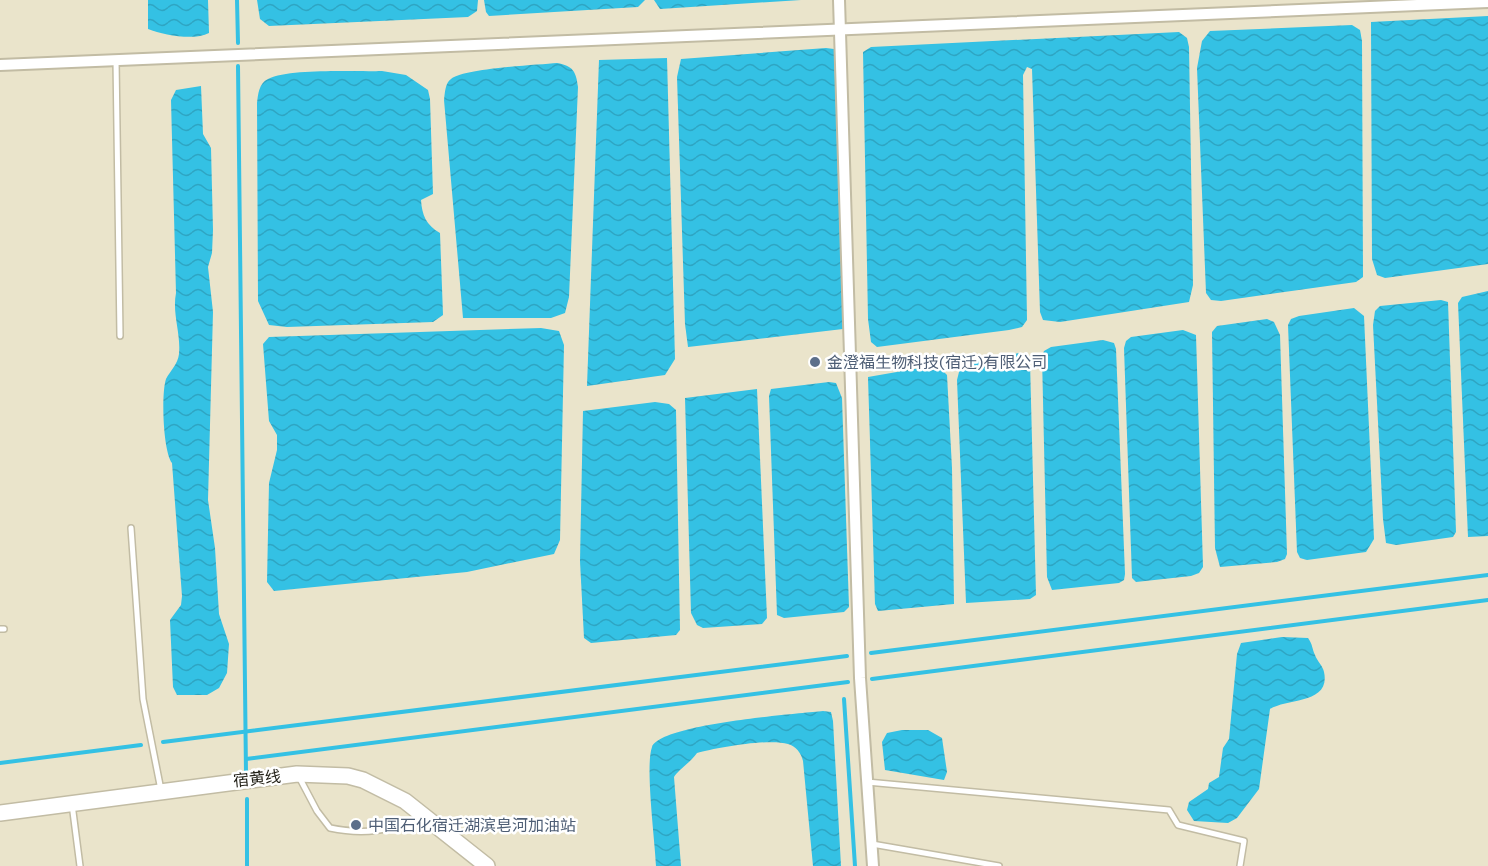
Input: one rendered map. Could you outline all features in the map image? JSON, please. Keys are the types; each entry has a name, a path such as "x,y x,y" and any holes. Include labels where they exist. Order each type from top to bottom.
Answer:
{"main road":[{"name":"宿黄线","path":"0,813 161,790 297,774 348,776 363,780 405,801 487,866"}],"street":[{"path":"839,0 859,666 873,866"},
{"path":"0,65 1488,2"}],"lane":[{"path":"116,60 120,336"},
{"path":"131,528 143,699 161,790"},
{"path":"297,774 317,811 330,828 349,832 394,829 424,816"},
{"path":"867,782 1169,810 1178,825 1244,841 1240,866"},
{"path":"72,803 80,866"},
{"path":"872,844 999,866"}],"water":[{"path":"148,0 208,0 209,33 187,37 148,29"},
{"path":"257,0 478,0 477,11 468,17 269,26 260,19"},
{"path":"484,0 645,0 638,7 489,16"},
{"path":"654,0 801,0 660,9"},
{"path":"1488,16 1488,264 1385,278 1377,275 1372,259 1371,22"},
{"path":"1352,25 1360,30 1362,41 1363,277 1356,282 1221,301 1211,300 1206,293 1197,68 1202,41 1210,31"},
{"path":"1179,32 1187,38 1189,47 1193,285 1189,302 1060,322 1043,320 1040,312 1032,69 1027,67 1023,75 1027,320 1022,327 1009,330 877,347 871,342 868,319 863,52 871,47"},
{"path":"834,49 843,329 688,347 685,324 677,77 681,59"},
{"path":"667,58 675,359 665,375 587,386 599,60"},
{"path":"557,63 573,70 578,87 569,297 565,313 551,318 463,318 444,100 446,86 451,79 471,72"},
{"path":"382,71 406,75 428,90 433,194 421,200 426,219 431,227 440,233 443,315 433,322 287,327 269,325 258,301 257,103 261,86 268,79 292,73"},
{"path":"201,86 203,134 211,148 213,230 212,253 208,267 213,312 208,500 215,548 219,614 229,644 227,673 219,688 207,695 177,695 173,687 170,620 181,605 182,596 172,463 165,435 163,409 166,379 179,354 175,308 171,100 176,90"},
{"path":"1488,291 1488,536 1468,537 1458,303 1462,297"},
{"path":"1441,300 1448,302 1456,532 1453,537 1396,545 1386,543 1373,325 1375,311 1380,306"},
{"path":"1354,308 1364,316 1374,539 1366,552 1307,560 1300,558 1297,552 1288,325 1291,319 1299,316"},
{"path":"1267,319 1274,322 1280,335 1287,554 1285,559 1277,562 1220,567 1215,548 1212,332 1217,326"},
{"path":"541,328 559,331 564,345 560,540 554,554 467,572 274,591 267,582 269,483 277,450 277,435 269,421 263,344 269,337"},
{"path":"1183,330 1196,335 1203,567 1199,573 1191,576 1136,582 1132,578 1124,348 1126,341 1131,337"},
{"path":"1103,340 1114,343 1116,349 1124,580 1119,583 1052,590 1047,577 1042,356 1044,351 1051,347"},
{"path":"1019,353 1028,355 1030,362 1036,595 1030,599 966,603 957,380 960,368 965,363"},
{"path":"937,365 947,375 952,468 954,604 878,611 875,604 868,377"},
{"path":"836,383 842,398 849,607 844,612 784,618 777,615 769,396 771,389"},
{"path":"757,389 767,618 762,624 703,628 697,625 691,613 685,398"},
{"path":"655,402 669,404 676,410 680,630 676,635 591,643 584,638 580,561 583,411"},
{"path":"1282,637 1308,638 1324,672 1321,690 1306,698 1270,709 1259,789 1237,818 1228,823 1194,821 1187,810 1189,802 1208,789 1209,783 1219,777 1223,748 1229,739 1237,654 1241,643"},
{"path":"823,711 831,712 833,721 841,866 813,866 802,758 798,750 791,745 768,742 729,746 697,753 676,774 674,777 681,866 656,866 650,757 652,747 660,739 702,726"},
{"path":"902,730 928,730 942,738 947,772 944,780 885,770 882,742 887,733"}],"waterway":[{"path":"237,0 238,43"},
{"path":"238,66 246,774"},
{"path":"871,653 1488,575"},
{"path":"872,679 1488,600"},
{"path":"163,742 847,656"},
{"path":"246,759 848,682"},
{"path":"844,699 855,866"},
{"path":"0,763 141,745"},
{"path":"247,799 247,866"}],"place":[{"name":"金澄福生物科技(宿迁)有限公司","path":"815,362"},
{"name":"中国石化宿迁湖滨皂河加油站","path":"356,825"}]}
